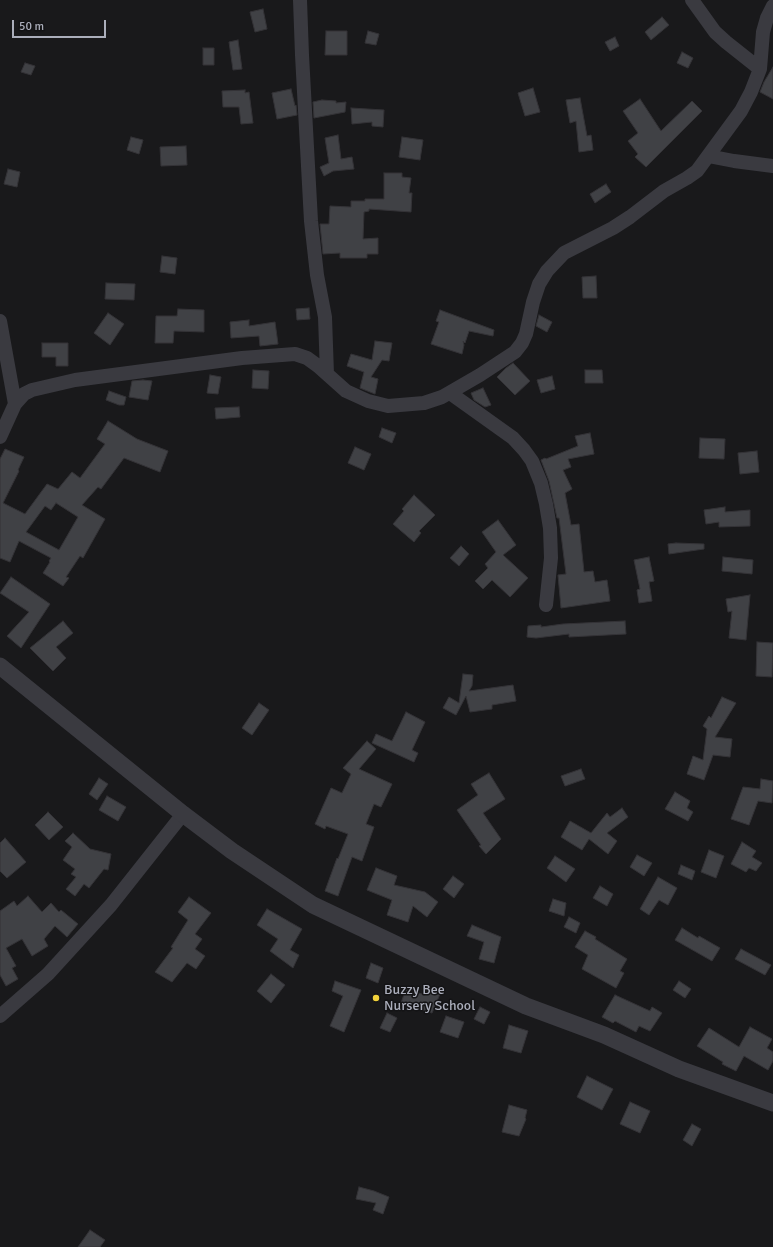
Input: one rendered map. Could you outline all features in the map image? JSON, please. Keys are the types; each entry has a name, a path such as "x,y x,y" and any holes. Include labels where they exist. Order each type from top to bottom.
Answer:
{"street":[{"path":"300,0 311,221 317,274 326,317 327,374"},
{"path":"692,0 715,32 760,69"},
{"path":"0,437 15,404 24,394 32,390 75,380 242,358 295,354 306,358 318,366 346,391 368,401 388,406 424,403 442,398 515,352 526,334 533,302 539,284 547,271 564,252 613,228 664,191 688,178 697,171 741,111 751,92 760,69 763,32 767,18 773,6"},
{"path":"708,156 773,166"},
{"path":"0,321 15,404"},
{"path":"450,393 513,438 532,461 541,483 550,528 551,558 546,605"},
{"path":"0,666 183,814 232,851 313,905 526,1006 604,1035 679,1069 722,1083 773,1103"},
{"path":"0,1016 48,974 111,905 183,814"}],"building":[{"path":"263,9 267,29 255,32 250,12"},
{"path":"662,17 669,25 651,40 645,32"},
{"path":"326,31 347,31 347,55 325,55"},
{"path":"368,31 379,34 376,45 365,43"},
{"path":"615,37 619,46 610,51 605,42"},
{"path":"238,40 242,69 233,70 229,42"},
{"path":"203,48 214,48 214,65 203,65"},
{"path":"682,52 693,58 688,68 677,63"},
{"path":"25,63 35,66 31,75 21,72"},
{"path":"773,67 773,99 760,92"},
{"path":"533,88 540,112 525,116 518,93"},
{"path":"291,89 295,106 296,105 297,115 277,119 272,93"},
{"path":"245,90 245,93 249,92 253,123 241,124 239,107 223,107 222,91"},
{"path":"580,98 587,136 591,135 593,150 579,152 576,121 570,123 566,100"},
{"path":"640,99 661,131 692,101 702,111 646,167 635,157 638,154 628,141 638,133 623,111"},
{"path":"322,100 336,101 336,103 346,102 345,112 314,118 313,102"},
{"path":"351,108 384,110 383,127 372,126 372,122 352,124"},
{"path":"338,135 341,159 352,157 354,169 333,171 324,176 320,167 329,163 325,138"},
{"path":"131,137 143,140 139,154 127,150"},
{"path":"402,137 423,140 420,160 399,157"},
{"path":"186,146 187,165 161,166 160,147"},
{"path":"8,169 20,172 17,187 4,184"},
{"path":"384,173 402,173 402,177 411,178 409,193 412,193 411,212 369,209 369,211 364,212 363,239 378,238 378,254 367,254 367,258 340,258 340,253 323,254 320,224 329,224 330,206 351,207 351,201 384,199"},
{"path":"606,184 611,192 595,203 590,194"},
{"path":"162,256 177,258 175,274 160,272"},
{"path":"596,276 597,298 583,298 582,277"},
{"path":"106,283 135,284 134,300 105,299"},
{"path":"309,308 310,319 297,320 296,309"},
{"path":"178,309 204,310 204,332 174,331 173,343 155,343 156,316 177,316"},
{"path":"440,310 494,330 493,336 469,331 465,343 463,341 464,345 462,354 431,344 439,322 436,321"},
{"path":"108,313 124,324 110,345 94,333"},
{"path":"539,315 552,322 547,332 536,326"},
{"path":"249,320 249,326 275,322 278,344 260,346 259,336 231,338 230,322"},
{"path":"375,341 392,343 389,361 382,360 371,377 378,379 375,394 360,388 364,372 347,366 351,354 372,360"},
{"path":"42,343 68,343 68,366 56,366 56,357 42,357"},
{"path":"513,363 530,381 515,395 497,377"},
{"path":"253,370 269,371 268,389 252,388"},
{"path":"585,370 602,370 603,383 585,383"},
{"path":"210,375 221,377 218,394 207,393"},
{"path":"552,376 555,389 541,393 537,380"},
{"path":"132,381 152,381 148,400 129,397"},
{"path":"483,388 491,405 485,407 474,400 471,393"},
{"path":"109,391 126,397 124,405 119,405 106,400"},
{"path":"239,407 240,417 216,419 215,408"},
{"path":"108,421 137,439 168,451 160,472 124,458 101,489 98,487 82,505 105,519 83,558 80,556 66,577 69,578 63,586 43,573 51,558 19,541 10,562 0,558 0,459 5,449 24,457 18,470 19,471 3,503 25,514 47,484 58,489 72,472 80,478 105,444 97,439","holes":["56,503 78,517 59,550 26,532 45,506 51,510"]},
{"path":"382,428 396,433 392,443 379,437"},
{"path":"590,433 594,454 568,459 571,467 563,470 572,489 565,493 571,525 579,524 584,572 593,571 595,582 607,580 610,601 561,608 558,575 566,574 559,518 557,518 549,481 541,460 578,446 575,436"},
{"path":"700,438 725,439 724,459 699,458"},
{"path":"355,447 371,454 364,470 348,463"},
{"path":"757,451 759,472 740,474 738,453"},
{"path":"414,495 435,515 419,531 421,533 414,542 393,524 404,511 402,509"},
{"path":"725,507 725,512 750,510 750,526 719,527 719,522 706,524 704,510"},
{"path":"498,520 516,545 503,555 528,578 510,597 492,580 483,589 475,581 488,568 485,564 496,552 482,532"},
{"path":"668,544 704,544 704,549 669,554"},
{"path":"461,546 469,554 459,566 450,558"},
{"path":"649,557 654,581 649,582 652,601 639,603 637,590 640,589 634,560"},
{"path":"723,557 753,560 752,574 722,571"},
{"path":"11,577 50,604 21,648 7,636 29,612 0,593"},
{"path":"750,595 746,640 729,638 732,611 728,612 726,599"},
{"path":"63,621 73,633 56,647 66,658 53,671 30,648"},
{"path":"625,621 626,634 569,637 569,634 536,638 527,637 528,626 541,625 541,627 563,624"},
{"path":"757,642 773,643 772,677 756,676"},
{"path":"463,674 473,675 472,686 469,691 513,685 516,701 492,705 492,709 470,712 466,696 456,715 443,708 449,697 459,703"},
{"path":"722,697 736,703 715,737 732,739 730,757 713,755 704,780 687,774 693,756 703,760 707,729 703,726 709,716 711,718"},
{"path":"259,703 269,710 252,735 242,728"},
{"path":"406,712 425,722 412,750 418,753 414,762 372,743 376,734 392,741"},
{"path":"367,741 376,749 359,769 392,784 381,807 374,804 366,824 374,827 362,861 352,857 338,896 325,891 337,858 338,859 348,834 326,826 325,829 315,824 331,788 342,793 351,774 343,768"},
{"path":"581,769 585,779 565,786 561,776"},
{"path":"489,773 505,799 483,813 501,839 486,854 479,846 481,845 457,810 478,795 471,784"},
{"path":"99,778 108,784 97,800 89,794"},
{"path":"761,779 773,781 772,803 758,801 749,825 731,819 743,787 760,789"},
{"path":"675,792 690,801 687,808 693,812 688,821 665,809"},
{"path":"107,796 126,807 118,821 99,810"},
{"path":"622,808 628,817 607,833 617,841 608,854 589,839 582,850 561,837 570,821 591,833 607,813 610,817"},
{"path":"48,812 63,827 49,840 35,825"},
{"path":"73,833 90,849 111,854 108,870 104,869 89,888 84,884 75,896 66,889 76,877 71,874 75,869 63,860 72,847 65,841"},
{"path":"5,838 26,862 7,878 0,871 0,843"},
{"path":"742,842 756,851 752,857 762,863 756,871 749,868 746,872 731,864"},
{"path":"709,850 724,856 716,878 701,872"},
{"path":"637,855 652,863 644,876 630,867"},
{"path":"555,856 575,869 566,882 547,868"},
{"path":"681,865 695,871 692,880 678,874"},
{"path":"376,868 397,876 394,885 425,892 438,902 427,917 413,906 408,922 387,915 392,900 367,890"},
{"path":"453,876 464,884 454,898 443,889"},
{"path":"658,877 677,888 668,905 659,900 649,915 640,909"},
{"path":"600,886 613,894 607,906 593,898"},
{"path":"28,896 42,912 51,903 59,912 61,910 78,924 67,937 55,926 44,939 48,946 32,956 22,939 6,948 16,966 12,968 18,979 6,986 0,975 0,911 14,901 17,906"},
{"path":"189,897 211,913 195,934 202,939 195,949 205,956 196,969 187,963 172,982 155,972 173,948 171,947 188,920 178,912"},
{"path":"553,899 566,903 564,916 549,911"},
{"path":"267,909 302,929 290,950 299,955 293,968 270,951 278,939 257,925"},
{"path":"569,917 580,923 576,933 564,927"},
{"path":"472,925 501,937 494,963 479,959 484,942 467,936"},
{"path":"682,928 698,938 699,936 720,948 712,961 675,940"},
{"path":"585,931 627,959 620,971 624,973 616,988 582,969 588,955 575,947"},
{"path":"741,949 771,965 765,975 735,959"},
{"path":"371,963 383,968 378,983 366,978"},
{"path":"271,974 285,985 271,1003 257,991"},
{"path":"335,981 361,990 344,1032 330,1026 343,996 332,991"},
{"path":"679,981 691,989 685,998 673,990"},
{"path":"406,989 425,995 427,989 440,994 432,1013 401,1003"},
{"path":"615,995 650,1011 652,1007 662,1013 650,1031 639,1026 636,1032 615,1021 613,1023 602,1017"},
{"path":"480,1007 490,1012 484,1024 474,1019"},
{"path":"387,1013 397,1018 390,1032 380,1028"},
{"path":"446,1016 464,1022 458,1038 440,1032"},
{"path":"509,1025 528,1031 521,1053 503,1048"},
{"path":"750,1027 772,1039 767,1048 773,1052 773,1061 768,1070 744,1056 736,1071 722,1064 723,1062 697,1046 709,1028 739,1047"},
{"path":"587,1076 613,1089 602,1110 577,1097"},
{"path":"630,1102 650,1111 640,1133 620,1124"},
{"path":"509,1105 527,1110 526,1119 519,1136 502,1132"},
{"path":"692,1124 701,1129 692,1146 683,1140"},
{"path":"359,1187 389,1197 383,1214 373,1210 376,1203 356,1199"},
{"path":"90,1230 105,1240 100,1247 78,1247"}],"place":[{"name":"Buzzy Bee Nursery School","path":"376,998"}]}
